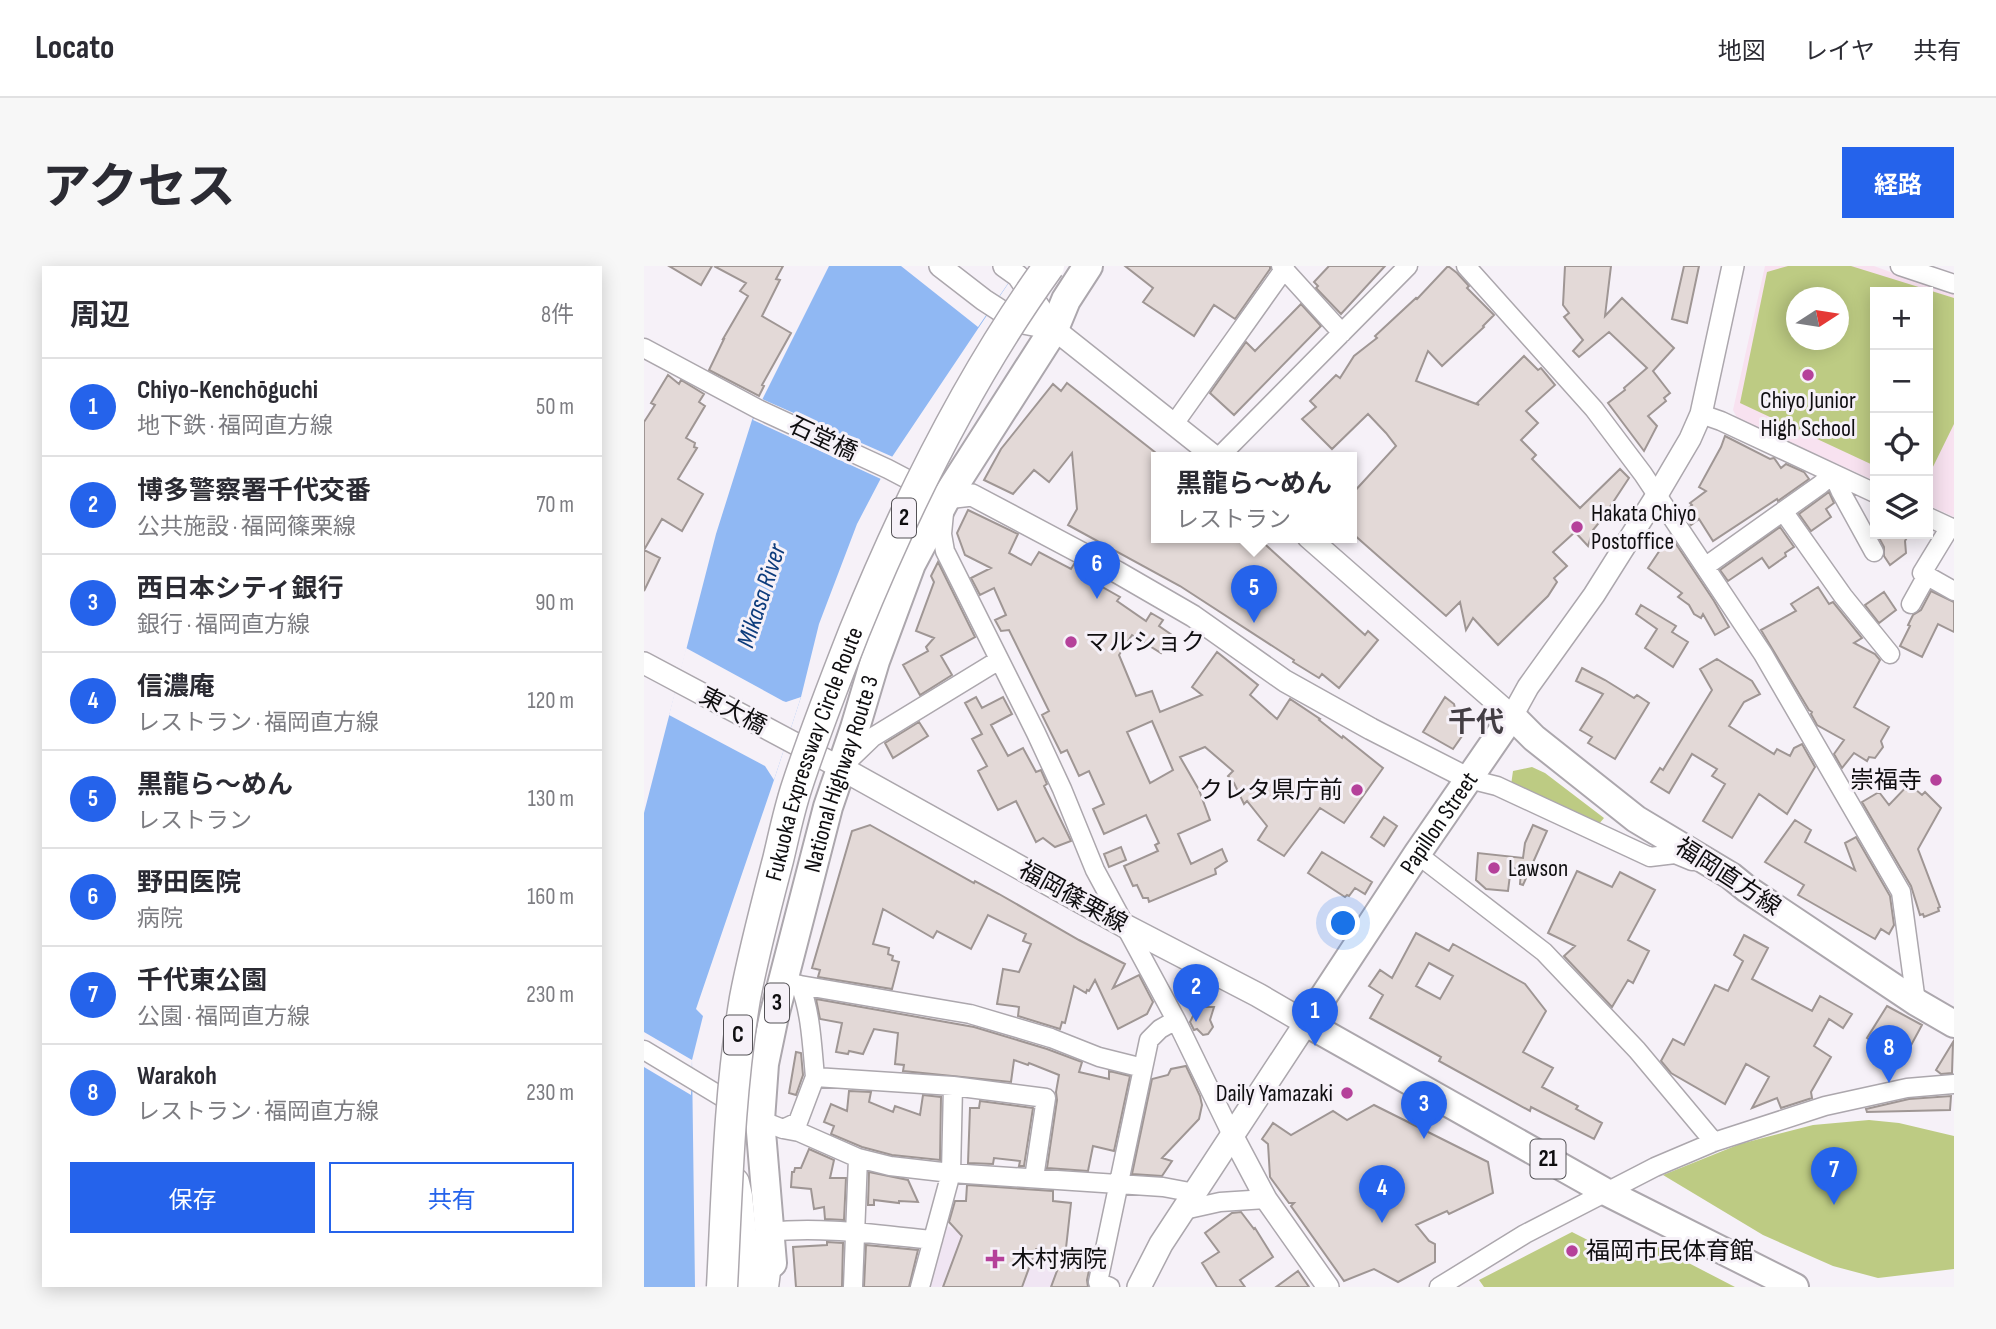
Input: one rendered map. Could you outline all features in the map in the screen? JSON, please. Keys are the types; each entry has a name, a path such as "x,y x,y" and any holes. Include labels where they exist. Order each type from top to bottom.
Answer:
{"highway":[{"name":"National Highway Route 3","path":"775,1287 769,1236 771,1125 764,1064 791,983 828,807 875,661 911,564 946,498 1055,329 1066,300 1088,266"},
{"name":"National Highway Route 3","path":"722,1287 723,1097 736,1007 761,903 797,801 848,632 916,485 1032,272"},
{"name":"Fukuoka Expressway Circle Route","path":"722,1287 730,1129 745,1000 756,942 796,788 876,578 923,477 986,361 1023,302 1032,272"},
{"name":"Fukuoka Expressway Circle Route","path":"722,1287 729,1090 754,941 793,788 829,684 899,520 920,475 1021,300 1032,272"},
{"path":"721,1132 737,1196 747,1287"},
{"path":"763,1287 769,1236"}],"main road":[{"name":"Papillon Street","path":"1139,1287 1161,1244 1232,1135 1512,716"},
{"name":"福岡直方線","path":"1512,716 1534,738 1636,819 1731,876 1916,1002 1954,1024"},
{"name":"福岡篠栗線","path":"841,768 1306,1023"},
{"name":"21","path":"1306,1023 1606,1192 1795,1287"}],"street":[{"path":"940,266 1008,316 1055,329 1210,452"},
{"path":"1222,452 1408,266"},
{"path":"1466,266 1594,409 1706,566 1763,654 1901,891 1916,1002"},
{"name":"Papillon Street","path":"1512,716 1528,687 1594,595 1690,439 1701,414 1733,266"},
{"path":"1900,266 1954,284"},
{"path":"1174,424 1283,267 1342,333"},
{"path":"1032,272 1055,329"},
{"name":"石堂橋","path":"644,348 758,409 946,498"},
{"path":"1701,414 1870,491"},
{"path":"1706,566 1833,474"},
{"path":"1833,474 1874,552"},
{"path":"1328,1287 1266,1199 1176,1020 1095,870 1057,778 945,551 942,534 946,498 972,495 1117,572 1193,617 1286,681 1371,729 1469,779 1497,786 1650,857 1675,854 1731,876"},
{"path":"1783,511 1843,596 1890,654"},
{"path":"1933,519 1952,528 1922,573 1954,591"},
{"path":"1315,543 1512,716"},
{"path":"1911,604 1926,576"},
{"path":"841,768 873,737 999,660"},
{"name":"東大橋","path":"644,663 841,768"},
{"path":"1418,854 1544,952 1637,1051 1714,1142"},
{"path":"771,1125 799,1122 816,1077 810,1025 791,983"},
{"path":"791,983 970,1014 1051,1038 1110,1060 1143,1068"},
{"path":"1110,1287 1098,1282 1143,1068 1150,1040 1160,1028 1176,1020"},
{"path":"644,1050 771,1125 799,1132 858,1158 890,1166 951,1173 1163,1187 1190,1201 1266,1199"},
{"path":"816,1077 953,1086 1046,1098 1034,1178"},
{"path":"1439,1287 1463,1280 1525,1234 1655,1167 1714,1142 1825,1106 1907,1088 1954,1084"},
{"path":"920,1287 951,1173 953,1086"},
{"path":"853,1287 858,1158"},
{"path":"769,1236 786,1230 933,1240"}],"shaded area":[{"name":"Chiyo Junior High School","path":"1765,266 1874,266 1932,287 1870,287 1870,479 1737,418 1733,410"},
{"name":"Chiyo Junior High School","path":"1933,287 1954,293 1954,517 1933,507"},
{"name":"木村病院","path":"944,1225 972,1236 1017,1239 1096,1279 1092,1287 925,1287"}],"green space":[{"name":"Chiyo Junior High School","path":"1788,266 1851,266 1919,287 1870,287 1870,464 1740,403 1767,272"},
{"name":"Chiyo Junior High School","path":"1933,291 1954,298 1954,424 1933,467"},
{"path":"1532,767 1545,773 1604,818 1598,825 1511,785 1513,771"},
{"path":"1869,1120 1899,1123 1954,1136 1954,1269 1878,1278 1833,1266 1763,1235 1663,1175 1740,1144 1813,1125"},
{"name":"福岡市民体育館","path":"1572,1232 1627,1260 1648,1242 1735,1287 1484,1287 1479,1280"}],"water":[{"name":"Mikasa River","path":"829,266 1020,266 892,457 857,524 819,624 801,697 696,1009 703,1016 692,1060 695,1287 644,1287 644,813 716,534 752,420"}],"pier":[{"path":"901,266 1020,266 978,327"},
{"path":"762,399 893,457 888,469 881,479 753,420"},
{"path":"686,648 783,701 801,697 774,780 765,766 669,715"},
{"path":"644,1032 692,1060 691,1095 644,1067"}],"building":[{"path":"669,266 712,266 701,285"},
{"path":"714,266 783,266 776,279 780,280 762,316 791,333 762,385 764,386 759,396 709,370 748,296 740,291 746,283"},
{"path":"1125,266 1270,266 1270,269 1235,319 1214,305 1194,336 1143,302 1153,288"},
{"path":"1329,266 1385,266 1341,314 1316,288 1318,286 1314,282"},
{"path":"1448,266 1494,315 1442,366 1428,351 1416,381 1479,405 1477,403 1524,356 1538,370 1541,368 1555,385 1526,411 1538,423 1521,440 1536,455 1532,459 1580,508 1620,469 1629,478 1593,530 1588,546 1575,532 1553,552 1567,566 1554,578 1557,582 1548,596 1498,645 1473,618 1466,630 1460,602 1446,616 1357,537 1357,489 1396,446 1386,433 1368,414 1332,449 1302,419 1316,407 1310,401 1336,375 1340,378 1354,356 1417,299"},
{"path":"1565,266 1611,266 1605,316 1622,298 1674,348 1653,371 1670,393 1664,398 1666,401 1648,416 1657,426 1644,451 1608,403 1647,368 1609,332 1579,357 1573,351 1583,340 1564,317 1569,313 1563,305"},
{"path":"1684,266 1699,266 1687,323 1672,319"},
{"path":"1301,304 1321,326 1234,415 1210,393 1246,342 1255,351"},
{"path":"668,375 679,384 681,380 704,394 699,402 705,406 686,438 695,443 694,447 697,448 678,479 703,494 682,531 662,519 644,550 644,422 655,405 651,403"},
{"path":"1067,383 1155,452 1151,452 1151,543 1264,543 1365,635 1368,631 1378,640 1339,688 1322,674 1319,678 1293,662 1294,660 1180,586 1068,525 1077,509 1072,453 1049,482 1034,470 1013,494 984,480 1001,449 1053,384 1061,391"},
{"path":"1725,436 1770,459 1774,458 1781,468 1786,464 1804,472 1809,479 1713,541 1699,519 1691,525 1683,513 1692,505 1690,503 1706,491 1699,487"},
{"path":"1829,492 1834,503 1826,509 1831,517 1811,531 1799,514"},
{"path":"968,510 1018,534 1009,553 1031,565 1039,552 1071,569 1074,564 1086,570 1083,576 1120,597 1117,601 1146,621 1151,613 1163,620 1159,626 1172,635 1161,653 1132,635 1119,655 1136,696 1152,691 1160,712 1202,695 1192,687 1217,652 1258,685 1250,695 1277,719 1290,699 1383,768 1344,823 1320,808 1284,856 1258,840 1267,826 1247,801 1244,804 1228,776 1233,771 1205,747 1180,757 1199,790 1210,820 1178,834 1191,864 1222,849 1227,861 1215,869 1216,874 1149,902 1148,898 1143,898 1137,885 1133,886 1124,866 1158,851 1155,845 1159,843 1146,815 1104,834 1093,809 1104,804 1089,771 1079,776 1067,750 1061,753 1042,715 1049,711 1009,630 1001,631 995,620 1006,615 994,588 980,595 971,578 991,568 965,555 957,533","holes":["1152,721 1173,770 1150,783 1127,732"]},
{"path":"1780,527 1794,547 1785,553 1786,556 1769,568 1762,558 1728,581 1720,570"},
{"path":"1670,535 1729,627 1715,635 1703,614 1701,618 1694,614 1689,605 1678,597 1682,593 1648,568"},
{"path":"1880,539 1906,539 1906,553 1890,565 1884,556 1884,547"},
{"path":"644,550 660,558 644,591"},
{"path":"938,562 975,637 941,656 952,675 920,695 903,665 928,651 926,647 934,638 916,631 934,582 931,576"},
{"path":"1818,587 1829,604 1833,602 1862,638 1854,643 1875,654 1880,660 1854,707 1889,727 1881,741 1883,747 1875,758 1869,757 1867,761 1854,753 1842,768 1834,754 1844,740 1817,725 1812,712 1761,630 1796,611 1791,604"},
{"path":"1931,591 1954,602 1954,632 1938,624 1922,657 1900,646 1913,615 1921,610"},
{"path":"1884,592 1896,610 1879,623 1865,605"},
{"path":"1641,605 1676,626 1672,632 1688,642 1673,667 1645,648 1657,629 1636,614"},
{"path":"1717,659 1752,681 1760,694 1744,702 1729,726 1774,754 1777,749 1790,756 1794,748 1802,744 1815,767 1787,814 1759,794 1732,838 1703,821 1725,784 1712,776 1717,769 1692,754 1669,793 1651,782 1660,768 1663,770 1712,690 1700,669"},
{"path":"1582,668 1634,698 1637,695 1649,703 1615,759 1588,743 1592,737 1580,730 1603,694 1576,681"},
{"path":"976,697 982,708 1003,697 1012,714 991,725 1008,756 1023,748 1036,772 1041,770 1047,784 1044,786 1071,841 1055,847 1043,838 1036,842 1016,801 998,810 978,771 987,766 972,739 982,734 965,703"},
{"path":"1445,697 1454,704 1462,736 1453,749 1423,732"},
{"path":"919,722 928,736 893,758 885,743"},
{"path":"1909,784 1922,795 1925,792 1941,808 1918,849 1940,907 1939,911 1924,917 1923,914 1920,915 1911,886 1862,802 1879,792 1889,805"},
{"path":"1384,817 1397,826 1384,846 1371,837"},
{"path":"1795,820 1811,830 1805,842 1855,870 1845,843 1856,837 1890,896 1894,925 1889,934 1881,929 1875,939 1798,895 1804,885 1765,862"},
{"path":"870,825 1125,964 1113,988 1139,975 1153,1002 1147,1014 1118,1029 1095,980 1086,993 1074,986 1065,1023 1062,1022 1060,1029 1018,1016 1019,1007 997,1004 1003,969 1019,972 1031,944 1023,941 1026,934 988,915 971,949 937,931 933,938 883,909 873,944 889,948 888,954 893,956 892,960 899,962 892,989 818,977 820,970 812,968 852,831"},
{"path":"1533,825 1547,831 1523,885 1520,884 1521,870 1511,867 1508,891 1486,889 1476,880 1478,853 1523,858 1525,843"},
{"path":"1121,847 1126,860 1109,867 1104,854"},
{"path":"1322,852 1372,882 1365,894 1355,888 1345,897 1308,873"},
{"path":"1577,871 1612,887 1620,872 1655,890 1628,940 1649,951 1633,983 1628,980 1612,1007 1564,956 1575,946 1548,933"},
{"path":"1416,933 1449,951 1453,944 1525,984 1546,1011 1523,1052 1553,1068 1542,1087 1578,1106 1576,1109 1602,1123 1594,1139 1531,1107 1530,1111 1439,1061 1441,1057 1370,1018 1383,995 1369,986 1380,970 1392,978","holes":["1429,963 1453,976 1440,999 1416,986"]},
{"path":"1744,935 1768,948 1752,979 1812,1011 1820,996 1852,1014 1843,1028 1829,1019 1814,1046 1831,1057 1811,1092 1812,1098 1781,1108 1777,1098 1752,1108 1769,1077 1746,1064 1725,1104 1671,1073 1661,1061 1673,1039 1684,1045 1715,985 1728,991 1743,961 1734,955"},
{"path":"816,999 974,1027 1082,1062 1079,1072 1109,1079 1109,1071 1130,1076 1114,1151 1093,1146 1088,1171 1047,1168 1059,1075 1014,1060 1011,1082 903,1071 904,1065 895,1064 898,1033 874,1029 863,1054 836,1052 842,1023 820,1019"},
{"path":"1887,1006 1922,1025 1903,1060 1867,1038"},
{"path":"1204,1007 1214,1007 1210,1020 1213,1027 1208,1034 1203,1035 1197,1029 1194,1030 1190,1022 1195,1012"},
{"path":"1953,1042 1952,1073 1941,1074 1936,1070"},
{"path":"796,1052 801,1053 803,1075 796,1095 789,1093"},
{"path":"1186,1066 1200,1096 1202,1105 1199,1119 1162,1158 1172,1161 1162,1176 1132,1174 1152,1079 1168,1075 1171,1069"},
{"path":"849,1091 871,1092 869,1102 893,1112 895,1106 920,1115 923,1095 941,1097 940,1160 892,1155 862,1147 831,1134 834,1126 824,1122 831,1104 847,1111"},
{"path":"1951,1096 1950,1110 1867,1112 1866,1109 1909,1099"},
{"path":"980,1101 1033,1108 1024,1166 1019,1166 1020,1161 994,1158 993,1164 968,1163 970,1108 979,1108"},
{"path":"1374,1105 1488,1162 1493,1193 1449,1214 1447,1211 1416,1225 1429,1241 1435,1244 1435,1262 1398,1282 1374,1269 1344,1281 1291,1206 1294,1203 1289,1203 1270,1177 1268,1144 1262,1139 1273,1123 1291,1135 1333,1111 1347,1120"},
{"path":"809,1149 834,1160 830,1178 846,1178 844,1220 825,1219 824,1207 814,1209 811,1189 791,1187 792,1172 795,1168 801,1168"},
{"path":"869,1172 908,1180 918,1202 874,1200 874,1205 868,1205"},
{"path":"967,1185 1053,1191 1053,1201 1071,1203 1066,1248 1093,1251 1088,1287 1051,1287 1064,1252 1036,1249 1022,1287 943,1287 962,1236 949,1222 955,1201 966,1201"},
{"path":"1241,1212 1255,1228 1273,1257 1240,1280 1245,1287 1217,1287 1202,1263 1219,1252 1205,1233 1232,1213"},
{"path":"827,1242 843,1243 842,1287 796,1287 793,1247 827,1245"},
{"path":"866,1245 918,1250 909,1287 864,1287"},
{"path":"1298,1271 1309,1287 1276,1287"}],"place":[{"name":"Chiyo Junior High School","path":"1808,375"},
{"name":"Hakata Chiyo Postoffice","path":"1577,527"},
{"name":"野田医院","path":"1097,599"},
{"name":"黒龍ら〜めん","path":"1254,623"},
{"name":"マルショク","path":"1071,642"},
{"name":"崇福寺","path":"1936,780"},
{"name":"クレタ県庁前","path":"1357,790"},
{"name":"Lawson","path":"1494,868"},
{"name":"博多警察署千代交番","path":"1196,1022"},
{"name":"Chiyo-Kenchōguchi","path":"1315,1046"},
{"name":"Warakoh","path":"1889,1083"},
{"name":"Daily Yamazaki","path":"1347,1093"},
{"name":"西日本シティ銀行","path":"1424,1139"},
{"name":"千代東公園","path":"1834,1205"},
{"name":"信濃庵","path":"1382,1223"},
{"name":"福岡市民体育館","path":"1572,1251"},
{"name":"木村病院","path":"995,1259"}],"district":[{"name":"千代","path":"1476,722"}]}
